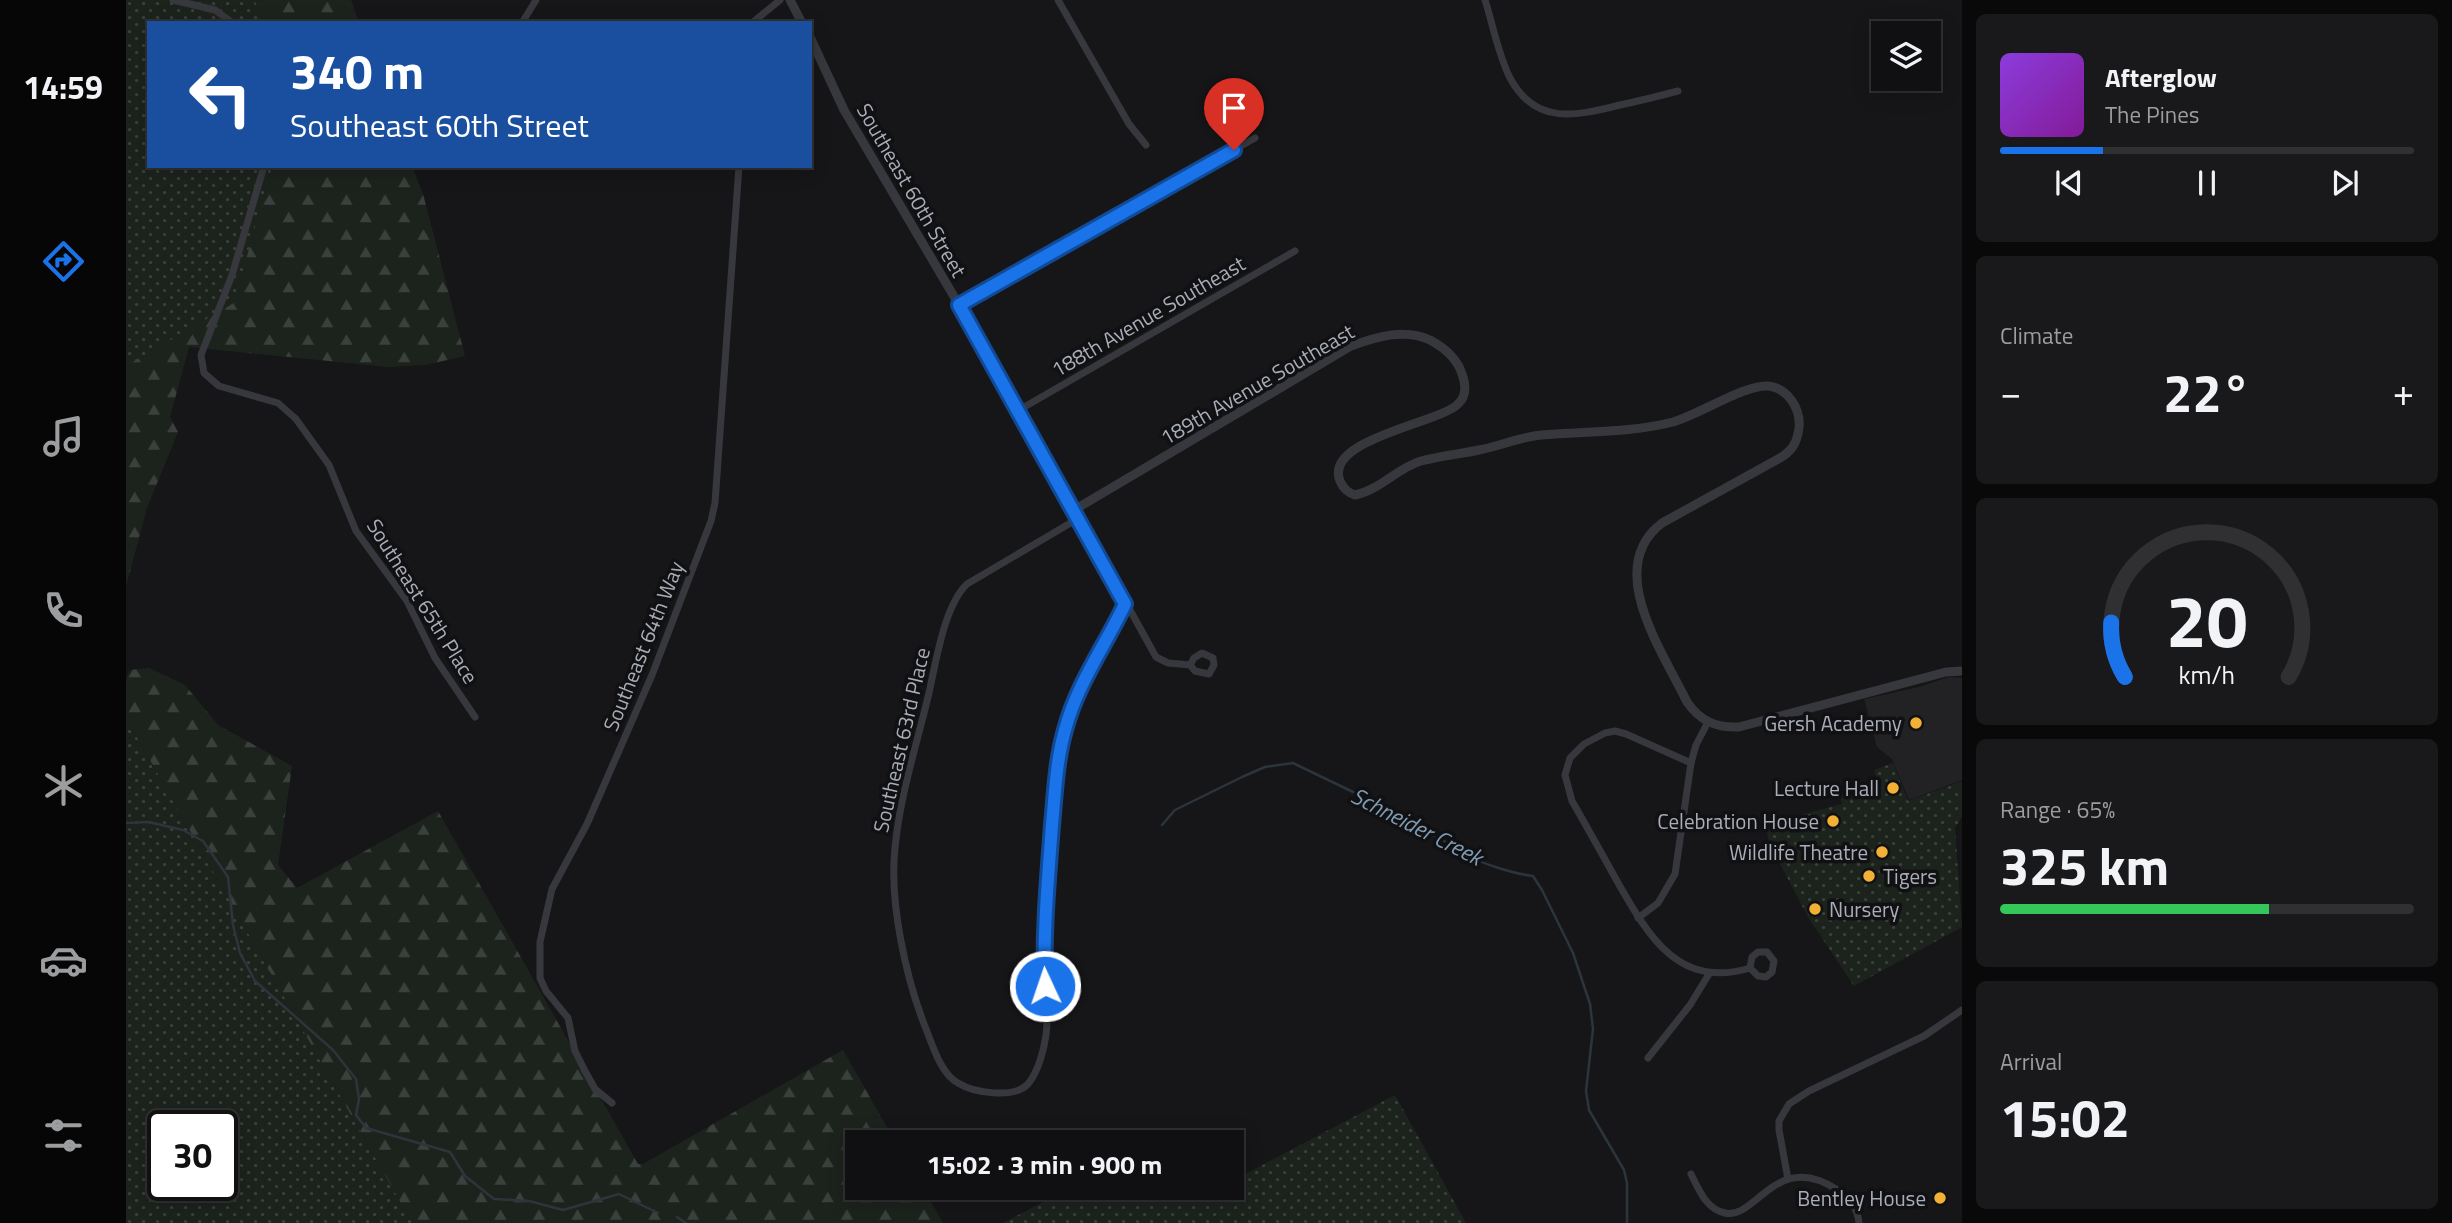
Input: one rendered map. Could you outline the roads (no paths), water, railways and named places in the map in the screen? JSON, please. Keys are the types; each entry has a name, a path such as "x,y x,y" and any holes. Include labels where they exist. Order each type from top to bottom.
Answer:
{"street":[{"path":"173,0 215,10 230,21"},
{"path":"523,21 536,0"},
{"path":"754,21 780,0"},
{"path":"790,0 801,21"},
{"path":"1058,0 1129,124 1146,145"},
{"path":"1485,0 1511,80 1530,102 1541,109 1555,114 1577,116 1678,91"},
{"name":"Southeast 60th Street","path":"812,41 844,110 959,305 1156,657 1168,663 1190,665"},
{"path":"959,305 1255,138"},
{"name":"Southeast 65th Place","path":"263,168 232,275 201,355 204,373 215,384 231,391 278,402 296,419 329,465 356,531 411,607 435,658 475,717"},
{"name":"Southeast 64th Way","path":"612,1103 595,1089 584,1071 575,1051 568,1018 540,978 540,942 552,888 587,824 647,687 711,521 715,503 739,168"},
{"name":"188th Avenue Southeast","path":"1019,411 1295,251"},
{"name":"189th Avenue Southeast","path":"956,596 967,584 1077,514 1359,344 1394,335 1421,337 1444,349 1459,365 1465,388 1464,396 1457,406 1437,416 1395,428 1356,450 1339,469 1340,482 1350,493 1362,494 1403,468 1422,461 1530,437 1637,429 1674,422 1763,386 1782,391 1795,407 1799,424 1793,448 1656,528 1639,553 1636,576 1648,623 1687,702 1693,711 1708,722"},
{"name":"Southeast 63rd Place","path":"956,596 937,658 905,790 895,848 894,883 911,985 940,1061 950,1077 965,1086 1003,1094 1019,1091 1025,1086 1043,1053 1046,1035 1043,946 1062,743 1083,680 1125,604"},
{"path":"1638,918 1658,904 1675,874 1691,763 1696,745 1708,722 1719,726 1739,727 1946,672 1962,671"},
{"path":"1691,763 1615,731 1592,740 1575,751 1565,775 1572,801 1638,918 1658,945 1693,969 1709,974 1722,975 1750,968"},
{"path":"1648,1058 1690,1005 1709,974"},
{"path":"1788,1179 1779,1121 1789,1104 1809,1091 1924,1036 1962,1010"},
{"path":"1691,1174 1706,1201 1726,1213 1741,1211 1767,1189 1788,1179 1811,1179 1829,1184 1850,1201 1859,1223"}],"waterway":[{"name":"Schneider Creek","path":"1162,825 1175,810 1242,777 1265,767 1293,763 1376,803 1400,819 1477,860 1533,876 1573,953 1590,1004 1593,1029 1586,1091 1589,1110 1624,1170 1627,1183 1627,1223"},
{"path":"126,823 148,822 183,830 203,841 228,877 233,925 240,953 255,981 333,1050 356,1079 359,1099 356,1115 366,1128 450,1152 465,1176 494,1199 529,1201 563,1210 619,1194 658,1213"},
{"path":"677,1217 686,1223"}],"place":[{"name":"Gersh Academy","path":"1916,723"},
{"name":"Lecture Hall","path":"1893,788"},
{"name":"Celebration House","path":"1833,821"},
{"name":"Wildlife Theatre","path":"1882,852"},
{"name":"Tigers","path":"1869,876"},
{"name":"Nursery","path":"1815,909"},
{"name":"Bentley House","path":"1940,1198"}]}
